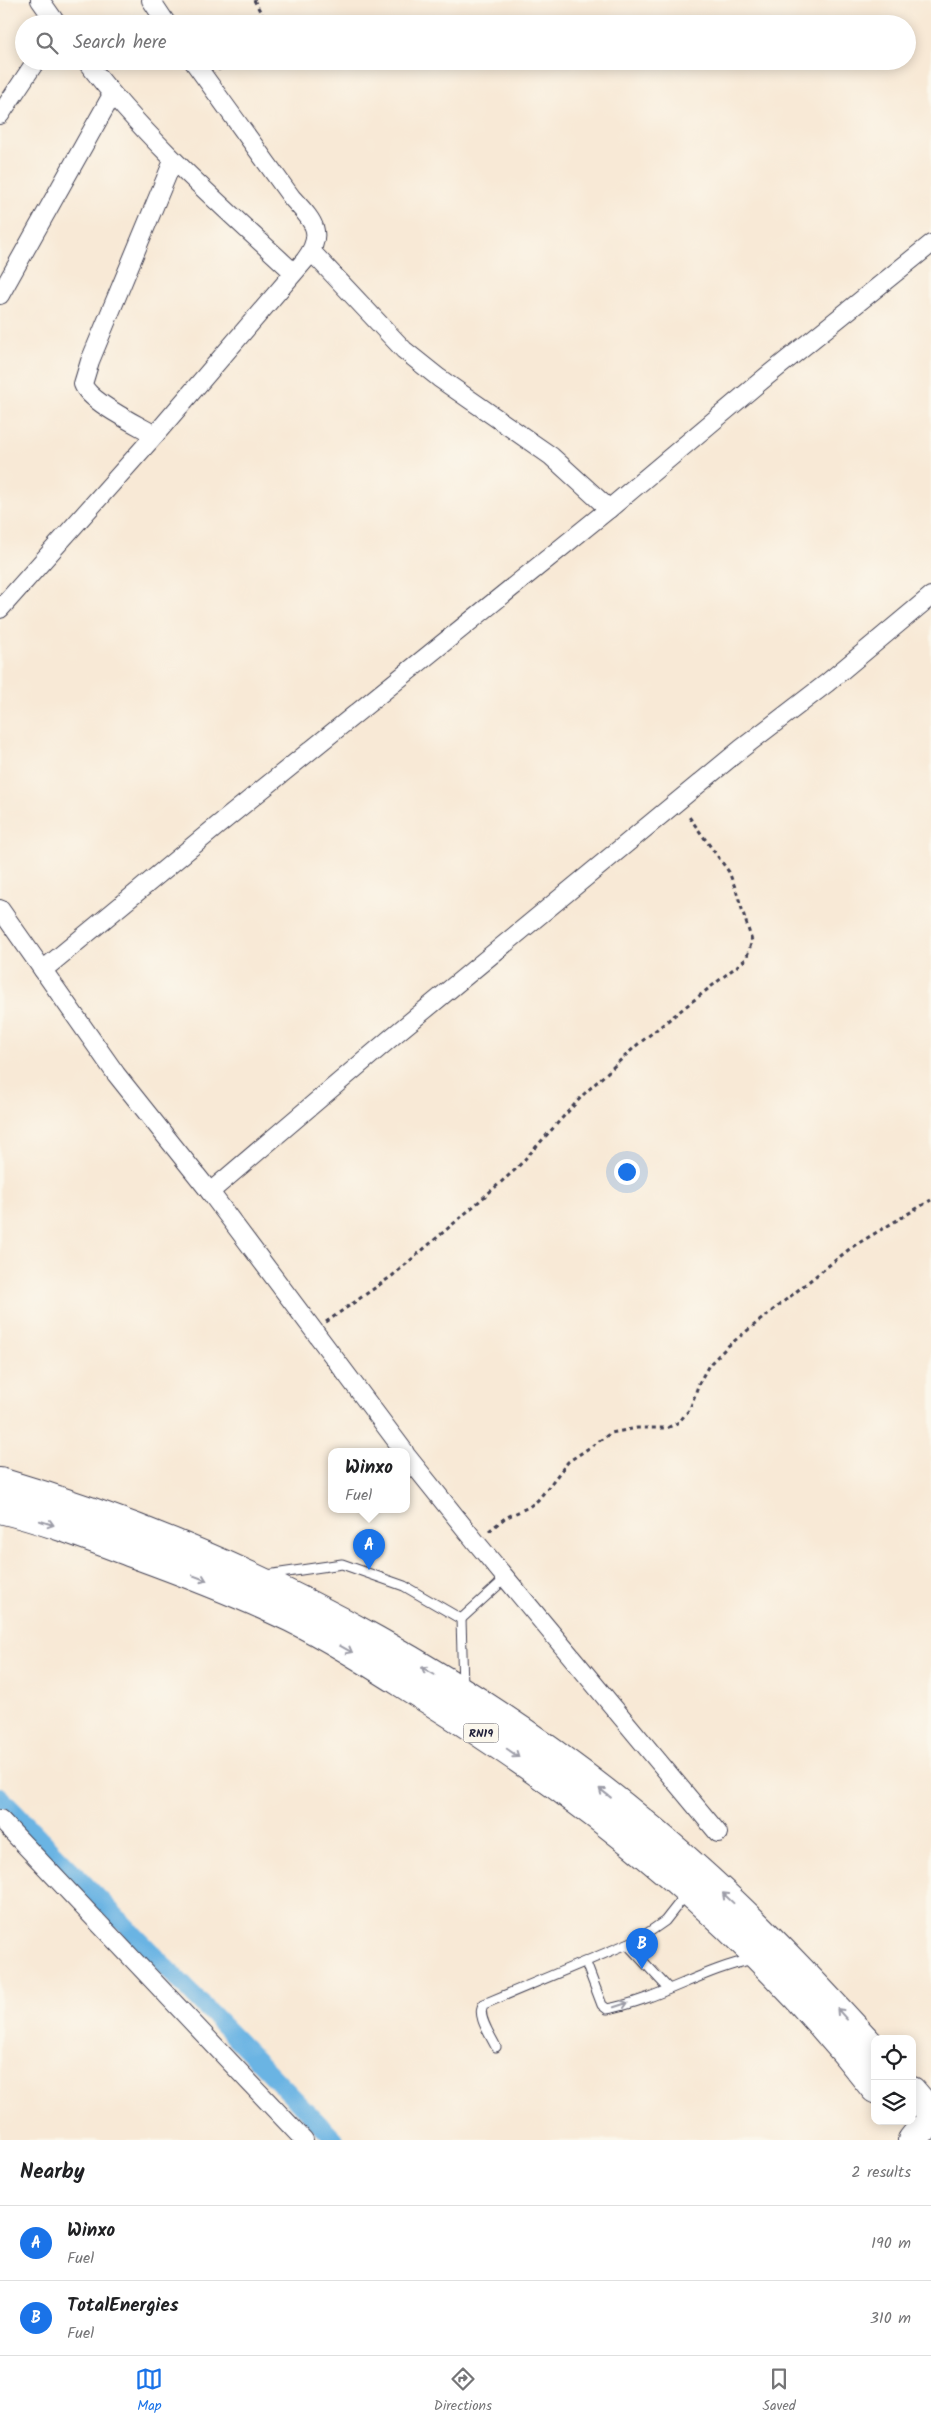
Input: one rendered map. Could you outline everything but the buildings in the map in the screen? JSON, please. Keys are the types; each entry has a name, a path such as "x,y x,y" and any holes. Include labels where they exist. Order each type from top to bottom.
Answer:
{"highway":[{"name":"RN19","path":"0,1482 144,1530 253,1577 365,1634 463,1692 584,1776 646,1825 707,1878 794,1962 871,2046"},
{"name":"RN19","path":"0,1509 98,1540 226,1588 292,1619 334,1642 510,1751 616,1829 689,1890 761,1958 810,2010 871,2085"},
{"path":"916,2096 931,2113"}],"street":[{"path":"40,0 51,15"},
{"path":"151,0 161,15"},
{"path":"0,115 30,70"},
{"path":"93,70 112,95 173,161 293,272"},
{"path":"0,609 155,435 312,252 317,234 314,226 200,70"},
{"path":"0,295 5,271 112,95"},
{"path":"155,435 99,401 85,389 83,384 90,361 173,161"},
{"path":"43,970 224,820 609,509 767,376 931,244"},
{"path":"312,252 404,350 439,378 551,456 609,509"},
{"path":"210,1192 392,1036 827,683 931,596"},
{"path":"0,909 116,1074 210,1192 402,1448"},
{"path":"410,1460 718,1833"},
{"path":"0,1819 304,2140"}],"lane":[{"path":"253,1577 342,1564 404,1586 461,1619"},
{"path":"463,1692 461,1619 506,1578"},
{"path":"496,2046 481,2014 481,2007 484,2004 628,1945 656,1929 689,1890"},
{"path":"628,1945 668,1988"},
{"path":"586,1963 602,2005 607,2009 668,1988 719,1967 761,1958"}],"path":[{"path":"254,0 262,15"},
{"path":"314,1330 392,1276 452,1225 516,1169 584,1094 637,1045 746,959 752,941 749,926 729,872 678,802"},
{"path":"475,1541 505,1518 533,1504 568,1462 611,1433 637,1428 667,1428 679,1422 690,1409 699,1383 709,1366 728,1346 852,1247 931,1200"}],"waterway":[{"path":"0,1797 335,2140"}],"place":[{"name":"Winxo","path":"369,1570"},
{"name":"TotalEnergies","path":"642,1969"}]}
